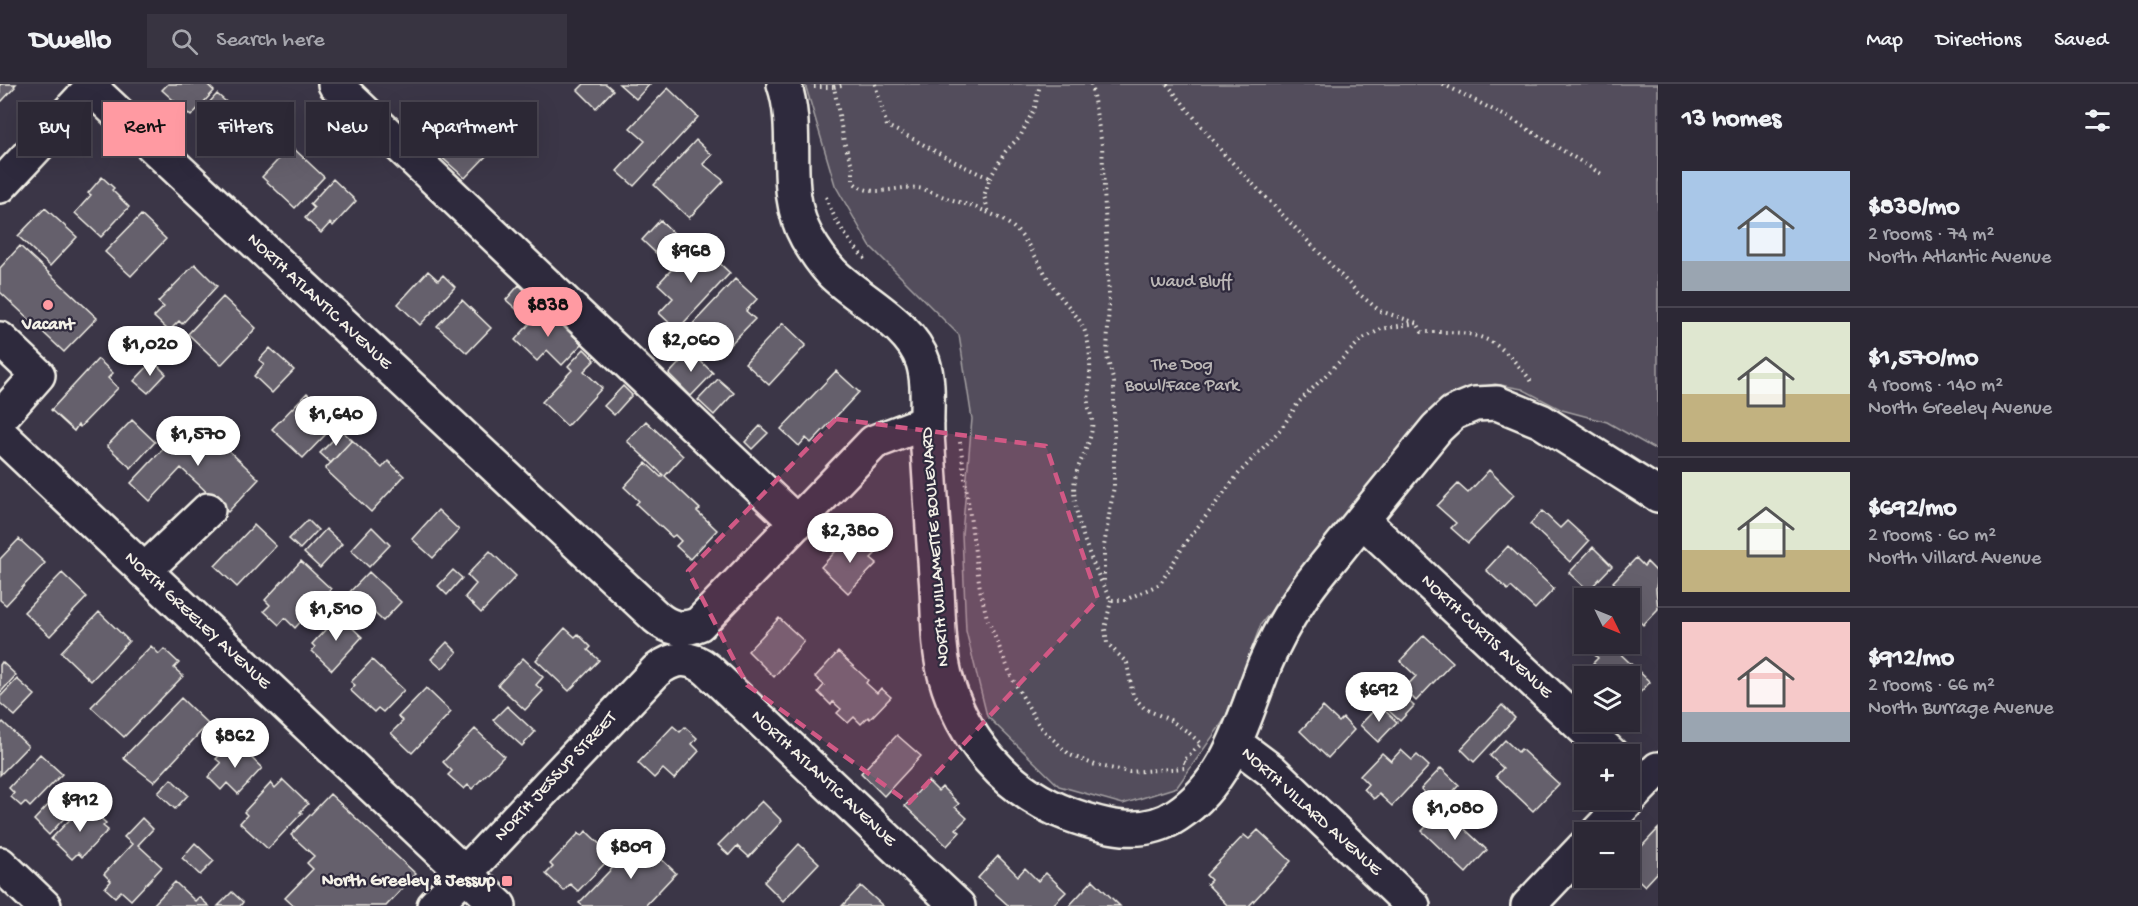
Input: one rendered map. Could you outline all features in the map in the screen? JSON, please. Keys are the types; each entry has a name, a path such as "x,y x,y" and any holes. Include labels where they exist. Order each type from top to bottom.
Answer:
{"street":[{"path":"335,84 797,523"},
{"path":"0,186 93,86"},
{"name":"NORTH ATLANTIC AVENUE","path":"93,86 656,617 669,626 685,644 695,661 708,670 958,906"},
{"name":"NORTH WILLAMETTE BOULEVARD","path":"785,86 789,109 792,192 797,216 807,237 832,273 894,323 912,342 921,356 926,375 927,422 944,672 956,707 980,749 1007,778 1032,796 1060,811 1087,821 1138,830 1156,826 1175,817 1208,787 1236,744 1267,661 1299,599 1437,428 1453,413 1475,404 1497,402 1541,421 1658,495"},
{"path":"0,339 38,375 0,418"},
{"name":"NORTH JESSUP STREET","path":"434,906 656,671 668,663 699,624 874,442 927,422"},
{"name":"NORTH GREELEY AVENUE","path":"0,434 499,906"},
{"path":"144,571 208,510"},
{"name":"NORTH CURTIS AVENUE","path":"1362,520 1600,744"},
{"name":"NORTH VILLARD AVENUE","path":"1236,744 1272,771 1413,906"},
{"path":"1607,822 1617,810"},
{"path":"1528,906 1574,858"},
{"path":"0,864 44,906"}],"path":[{"path":"785,86 834,87 845,84"},
{"path":"875,84 887,126 936,150 963,167 990,178"},
{"path":"989,214 984,196 990,178 1005,152 1021,135 1035,107 1040,84"},
{"path":"1091,84 1102,145 1109,296 1107,357 1114,383 1113,486 1104,546 1103,587"},
{"path":"1167,84 1224,154 1358,294 1380,311 1417,323 1422,332 1476,334 1503,348 1530,379 1537,398 1541,421"},
{"path":"1443,84 1511,119 1603,175"},
{"path":"834,87 844,141 853,168 853,182 861,189 883,191 918,188 960,201 1013,227 1055,291 1084,329 1090,358 1088,403 1093,426 1075,480 1077,515 1084,541 1103,587 1111,600 1105,629 1107,643 1127,663 1133,696 1145,708 1179,726 1201,744 1183,761 1208,787"},
{"path":"1111,600 1125,600 1160,584 1186,542 1240,472 1281,429 1298,403 1361,340 1381,329 1417,323"}],"highlighted area":[{"path":"836,419 1046,446 1098,599 909,803 747,685 688,571"}],"green space":[{"name":"The Dog Bowl/Face Park","path":"805,84 1658,84 1658,451 1607,422 1562,410 1522,389 1495,384 1449,394 1374,477 1261,624 1225,719 1177,787 1123,804 1059,786 987,716 966,631 962,534 972,419 959,335 870,246 835,185"}],"building":[{"path":"0,84 16,84 2,101 0,101"},
{"path":"168,84 207,84 214,91 204,102 197,102 197,109 191,116 185,111 185,102 175,102 162,90"},
{"path":"584,84 606,84 613,90 596,108 578,90"},
{"path":"619,84 650,84 636,99"},
{"path":"668,88 698,117 634,186 617,171 645,141 630,128"},
{"path":"217,94 226,102 210,102"},
{"path":"696,140 712,155 703,164 724,181 689,218 654,185"},
{"path":"294,149 324,177 295,208 262,177 282,156 294,156"},
{"path":"440,156 486,156 465,178"},
{"path":"102,177 129,207 101,237 75,213 91,195 88,193"},
{"path":"333,179 356,201 333,226 330,223 321,233 305,218 314,208 310,204"},
{"path":"45,208 77,237 50,266 18,236"},
{"path":"141,215 166,239 131,276 105,252"},
{"path":"660,220 678,237 660,257 642,240"},
{"path":"697,242 730,273 677,330 659,313 673,298 658,284"},
{"name":"Vacant","path":"20,246 97,318 64,352 0,292 0,268"},
{"path":"195,264 217,286 182,324 179,321 169,331 154,317 164,307 158,302"},
{"path":"428,271 438,280 443,275 455,287 420,325 398,304"},
{"path":"735,279 757,299 746,311 755,319 719,356 689,328"},
{"path":"519,285 536,301 523,315 506,300"},
{"path":"223,297 256,328 221,365 188,334"},
{"path":"462,300 491,328 467,353 437,326"},
{"path":"544,308 582,344 562,365 547,350 537,361 515,340"},
{"path":"783,323 806,345 769,385 745,363"},
{"path":"270,348 294,370 272,393 254,376 264,364 259,360"},
{"path":"584,349 595,360 584,371 602,388 567,426 542,402 572,370 568,366"},
{"path":"690,351 713,373 691,396 669,374"},
{"path":"98,359 113,373 108,378 118,388 74,431 51,410"},
{"path":"153,361 166,374 148,393 134,381"},
{"path":"836,371 859,392 811,443 806,438 799,446 781,429"},
{"path":"718,379 734,393 714,415 698,400"},
{"path":"623,386 632,395 614,415 604,406"},
{"path":"307,393 326,412 316,422 327,433 303,458 272,429"},
{"path":"193,417 259,479 228,512 181,468 150,501 131,483"},
{"path":"132,420 155,442 131,468 107,446"},
{"path":"646,421 683,456 665,476 700,509 697,511 717,530 690,559 676,546 681,541 675,535 672,537 636,504 639,501 624,487 646,463 661,477 663,475 627,441"},
{"path":"760,426 768,433 752,449 745,442"},
{"path":"342,431 352,440 331,463 320,453"},
{"path":"352,440 382,468 388,461 404,476 371,512 325,469"},
{"path":"1489,470 1514,495 1468,543 1451,528 1456,523 1437,506 1458,484 1468,493"},
{"path":"438,510 459,530 433,558 412,539"},
{"path":"1542,511 1560,528 1567,521 1589,541 1570,562 1530,524"},
{"path":"308,520 318,530 300,549 289,539"},
{"path":"254,525 276,546 237,587 215,566"},
{"path":"372,527 390,545 369,567 351,550"},
{"path":"326,529 342,544 320,568 304,553"},
{"path":"849,537 862,549 865,545 875,554 871,558 877,563 848,593 821,567"},
{"path":"19,539 45,563 6,605 0,600 0,559"},
{"path":"1508,546 1554,589 1535,609 1511,587 1508,590 1486,570"},
{"path":"1593,547 1612,566 1591,588 1585,588 1569,573"},
{"path":"490,551 516,576 481,613 465,597 476,584 467,575"},
{"path":"1636,558 1644,566 1647,562 1658,573 1656,589 1658,609 1643,625 1640,622 1640,588 1619,588 1613,582"},
{"path":"301,561 331,589 295,628 285,618 279,625 264,611 270,605 265,600"},
{"path":"453,570 462,578 447,595 438,586"},
{"path":"369,572 401,602 383,621 368,607 358,617 341,601"},
{"path":"62,573 87,597 50,636 24,612"},
{"path":"99,612 129,641 91,681 61,652"},
{"path":"339,615 362,637 332,670 312,651 315,647 312,644"},
{"path":"779,618 804,641 774,677 748,651"},
{"path":"565,628 575,637 578,634 591,647 588,650 599,660 569,691 536,660"},
{"path":"1424,635 1453,662 1416,701 1404,689 1416,676 1400,661"},
{"path":"447,642 457,652 442,669 431,659"},
{"path":"151,646 159,654 164,649 179,663 174,668 183,676 124,737 91,707"},
{"path":"838,652 868,680 866,683 877,693 881,688 891,697 870,719 868,717 861,724 854,717 848,723 837,713 841,709 833,702 831,705 818,692 824,685 815,677"},
{"path":"1594,654 1621,654 1633,666 1596,666 1593,663 1598,658"},
{"path":"523,658 543,677 536,685 543,691 525,710 498,685"},
{"path":"372,660 404,690 383,712 378,708 374,712 350,690 355,685 351,682"},
{"path":"2,662 16,675 0,693 0,665"},
{"path":"1640,672 1650,682 1640,693"},
{"path":"17,679 35,695 15,716 0,703 0,697"},
{"path":"1388,682 1414,706 1400,721 1374,697"},
{"path":"426,688 451,712 412,753 391,733 403,721 398,717"},
{"path":"181,698 208,724 154,782 123,758"},
{"path":"1379,705 1397,722 1378,742 1360,725"},
{"path":"1502,705 1515,718 1474,762 1461,749"},
{"path":"507,706 535,732 522,746 493,720"},
{"path":"1323,707 1339,722 1343,718 1354,730 1328,758 1300,731"},
{"path":"3,722 28,746 0,775 0,725"},
{"path":"673,726 680,732 685,727 697,738 692,744 699,751 674,779 663,769 654,778 638,763"},
{"path":"475,729 504,756 472,789 468,785 464,789 448,775 452,771 443,762"},
{"path":"897,735 921,756 884,796 861,773"},
{"path":"1505,740 1518,752 1521,749 1559,784 1533,811 1496,776 1503,768 1490,756"},
{"path":"234,741 262,768 238,794 227,783 221,790 208,777 221,763 216,759"},
{"path":"1401,750 1412,760 1417,755 1429,766 1392,806 1379,794 1374,799 1364,789 1368,784 1360,776 1382,753 1391,761"},
{"path":"40,754 62,774 30,807 25,802 21,806 11,797 14,793 9,788"},
{"path":"1441,768 1459,785 1439,807 1421,789"},
{"path":"171,779 188,795 175,809 158,793"},
{"path":"283,780 308,804 268,849 240,823 247,815 244,812 271,783 275,788"},
{"path":"928,781 938,791 942,787 959,804 955,807 967,818 956,829 960,832 947,846 905,806"},
{"path":"330,794 416,874 386,906 294,906 285,898 313,869 307,863 314,856 291,835"},
{"path":"762,801 782,821 749,857 737,846 729,855 718,845"},
{"path":"51,802 66,816 49,835 34,820"},
{"path":"85,804 106,823 103,826 108,830 82,857 78,853 72,859 51,839"},
{"path":"1440,812 1447,818 1450,815 1487,850 1466,873 1422,831"},
{"path":"142,818 153,829 138,845 162,867 131,900 121,891 115,897 105,888 111,881 104,874 132,844 124,837"},
{"path":"1658,829 1658,872 1645,886 1640,881 1640,848"},
{"path":"1258,830 1291,861 1249,906 1228,906 1207,884 1211,880 1206,875 1244,835 1249,839"},
{"path":"586,831 612,856 578,891 570,884 564,891 546,874 553,867 550,864 579,833 582,836"},
{"path":"640,839 676,873 645,906 583,906 579,903"},
{"path":"195,843 214,861 200,875 182,858"},
{"path":"799,844 819,863 783,901 764,882"},
{"path":"998,856 1018,876 1025,868 1038,881 1046,873 1066,892 1052,906 1009,906 978,878"},
{"path":"1093,880 1120,906 1069,906"},
{"path":"175,882 195,901 199,897 209,906 152,906"},
{"path":"861,886 883,906 842,906"},
{"path":"232,892 243,902 240,906 218,906"}],"place":[{"name":"Vacant","path":"48,305"},
{"name":"North Greeley & Jessup","path":"507,881"}],"park label":[{"name":"Waud Bluff","path":"1191,282"}]}
